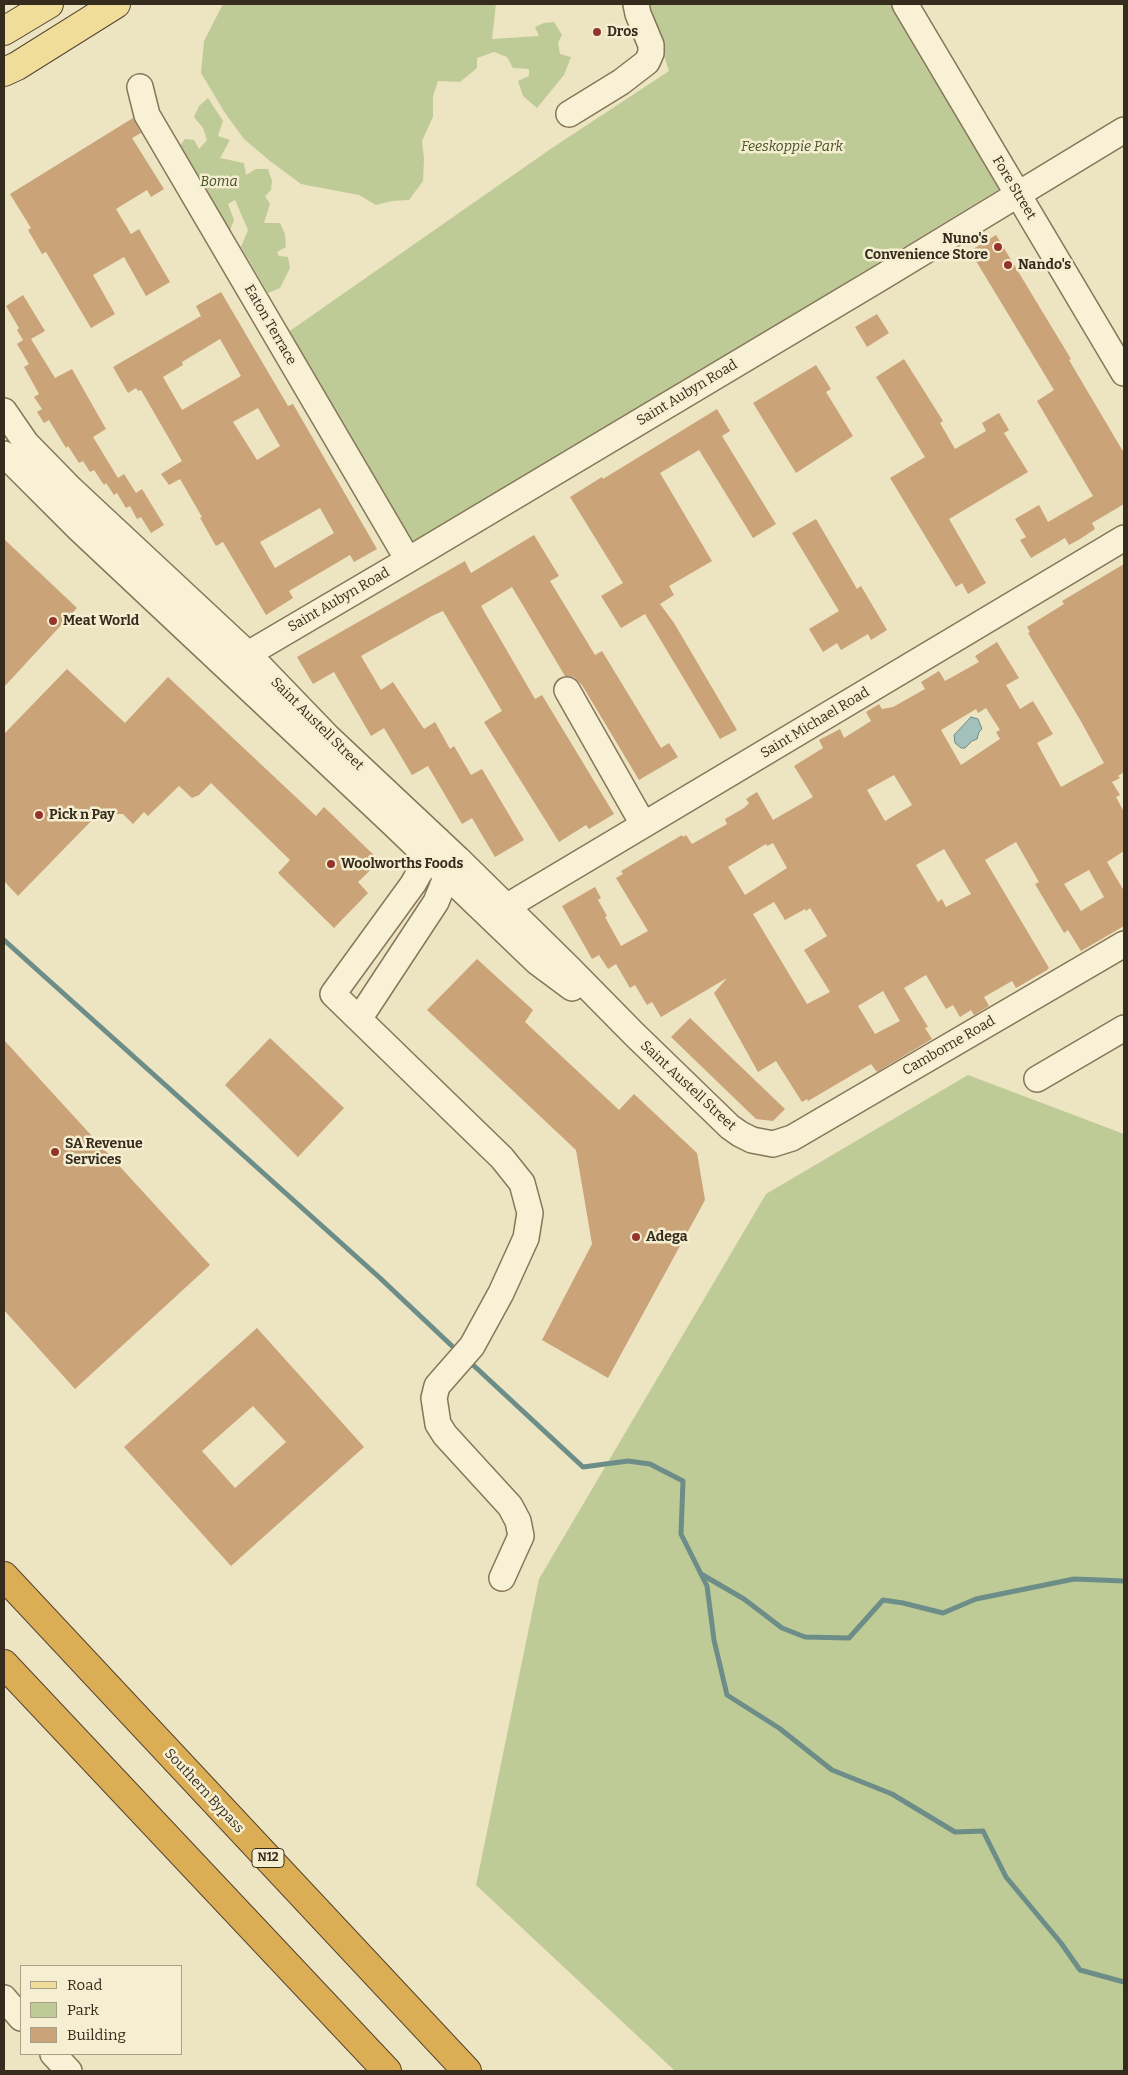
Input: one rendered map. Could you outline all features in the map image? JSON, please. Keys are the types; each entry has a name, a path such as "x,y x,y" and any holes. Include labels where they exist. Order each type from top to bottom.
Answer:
{"highway":[{"name":"Southern Bypass","path":"4,1576 466,2071"},
{"path":"4,1664 387,2071"}],"main road":[{"path":"4,31 48,4"},
{"path":"4,72 17,66 116,4"}],"street":[{"name":"Fore Street","path":"905,4 1124,373"},
{"path":"568,114 621,82 647,62 652,53 643,7"},
{"name":"Eaton Terrace","path":"140,87 147,115 408,560"},
{"name":"Saint Aubyn Road","path":"248,654 1124,130"},
{"name":"Saint Austell Street","path":"4,411 26,443 71,489 248,654 433,849 497,910 570,968 634,1034 730,1127 752,1140 773,1144"},
{"name":"Saint Austell Street","path":"4,454 79,529 390,821 433,849"},
{"name":"Saint Michael Road","path":"497,910 1124,538"},
{"path":"567,690 643,824"},
{"path":"390,821 404,837 412,853 413,860 411,873 396,907"},
{"path":"433,849 413,884 333,994 502,1158 522,1183 530,1213 526,1238 501,1293 472,1346 437,1386 434,1398 438,1424 460,1453 510,1506 518,1521 521,1536 502,1578"},
{"path":"359,1019 436,902 452,867"},
{"path":"436,902 454,896 497,910"},
{"name":"Camborne Road","path":"773,1144 792,1138 1124,944"},
{"path":"1037,1079 1124,1028"},
{"path":"4,1998 20,2017"},
{"path":"55,2055 69,2071"}],"green space":[{"path":"223,4 496,4 492,39 539,36 535,27 544,23 554,22 562,35 558,43 560,54 571,57 564,75 537,108 523,96 518,81 529,76 529,69 513,68 507,57 494,52 477,58 477,68 460,82 438,81 433,96 433,117 422,141 424,159 423,181 409,200 392,201 376,205 359,195 301,184 244,139 225,113 201,73 204,41"},
{"name":"Feeskoppie Park","path":"647,4 903,4 1009,183 410,549 284,335 552,148 669,71"},
{"name":"Boma","path":"208,98 223,121 218,136 230,140 220,158 244,163 246,175 256,169 268,169 272,181 271,190 265,196 270,204 264,223 280,223 285,234 286,247 277,252 279,256 288,257 290,268 280,288 268,293 241,247 248,230 235,200 228,204 234,220 230,230 222,229 174,153 185,139 194,140 199,149 207,140 203,128 194,117 199,106"},
{"path":"968,1075 1124,1134 1124,2071 675,2071 476,1885 539,1579 766,1194"}],"water":[{"path":"971,717 978,719 982,729 977,739 965,748 961,748 955,743 954,735"}],"building":[{"path":"133,118 141,133 132,138 164,189 151,197 147,190 116,209 131,234 139,229 170,282 146,296 124,257 93,275 115,314 91,328 46,252 42,254 28,230 31,228 10,194"},
{"path":"996,235 1071,359 1069,360 1124,453 1124,504 1092,523 1095,529 1080,539 1069,545 1065,538 1031,558 1020,540 1026,537 1015,519 1039,505 1048,522 1093,496 1037,401 1054,390 970,251"},
{"path":"221,292 288,406 293,404 377,549 354,562 350,555 289,591 293,598 266,615 223,542 216,546 180,479 169,485 161,474 182,461 141,390 138,391 136,388 128,393 113,367 201,316 196,306","holes":["220,339 241,376 182,410 163,377 183,365 182,362","258,408 280,446 257,460 233,422","320,508 334,533 275,568 260,542"]},
{"path":"23,295 45,331 31,339 55,378 72,369 106,429 93,437 118,478 124,474 136,493 142,489 164,525 151,533 141,517 137,519 130,506 126,508 117,493 114,495 106,483 104,485 94,470 90,472 83,461 79,463 68,446 66,448 49,420 44,423 37,412 42,409 34,397 39,394 24,367 29,364 17,344 23,340 17,330 19,328 6,306"},
{"path":"877,314 889,333 867,347 855,327"},
{"path":"904,359 943,421 940,423 955,449 986,431 982,423 999,413 1009,430 1004,433 1028,472 949,519 986,583 968,594 962,583 956,587 890,478 925,457 876,377"},
{"path":"816,365 831,389 826,392 853,436 796,473 753,403"},
{"path":"717,409 730,431 722,436 776,524 753,538 699,450 660,473 712,561 669,586 674,595 660,604 674,623 737,730 720,739 645,614 621,628 601,596 623,583 570,497 602,477 603,479"},
{"path":"816,519 857,589 861,586 887,630 871,640 868,634 841,650 837,643 823,652 809,629 839,611 792,533"},
{"path":"534,535 559,576 550,581 595,655 602,651 661,748 669,743 678,757 639,780 582,685 574,677 565,676 512,587 481,606 535,699 542,695 614,814 589,829 586,825 559,842 484,722 502,711 443,611 432,616 361,656 381,690 393,682 424,729 435,722 450,749 454,746 471,775 482,769 524,840 495,857 472,818 462,824 428,766 412,775 384,728 371,736 334,672 313,684 297,657 465,561 471,573"},
{"path":"4,539 77,608 4,687"},
{"path":"1124,564 1124,772 1118,776 1120,778 1112,782 1120,795 1116,797 1124,812 1124,851 1107,862 1124,891 1124,926 1081,951 1068,930 1064,933 1035,884 1039,882 1016,842 985,860 1049,968 1016,988 1012,981 984,997 989,1006 974,1015 971,1010 960,1017 953,1005 946,1009 926,975 904,988 928,1027 925,1028 932,1039 877,1072 871,1064 808,1101 807,1099 802,1102 776,1061 758,1072 714,993 727,978 661,1017 652,1002 647,1005 635,985 630,988 616,964 608,969 599,955 592,959 562,906 595,887 601,898 598,900 607,916 605,917 621,946 648,931 616,878 623,874 621,871 682,835 683,837 686,835 692,844 727,824 725,819 744,808 749,803 746,799 757,792 773,820 813,797 794,766 823,748 819,740 840,729 844,738 871,721 866,712 879,704 882,709 893,707 925,689 921,682 939,671 945,681 979,662 975,656 997,642 1019,678 1006,685 1020,709 1033,701 1053,734 1037,743 1061,787 1104,763 1028,633 1030,632 1027,627 1064,604 1062,601","holes":["986,708 1000,730 996,732 1000,739 961,765 941,730 976,709 978,713","894,775 912,805 885,821 867,790","773,843 787,868 745,895 728,867 766,844 767,846","944,849 971,894 946,907 942,899 938,902 916,865","1089,870 1104,897 1081,911 1064,884","774,902 785,920 810,908 827,936 804,950 830,992 807,1004 753,914","883,991 900,1021 875,1034 858,1006"]},
{"path":"67,669 125,723 168,677 316,816 324,807 380,861 358,882 368,893 334,928 278,873 290,860 211,783 199,795 192,798 179,786 148,816 144,812 133,824 123,814 98,814 18,896 4,881 4,734"},
{"path":"477,959 533,1010 525,1022 619,1110 634,1094 697,1153 705,1200 608,1378 542,1340 592,1244 576,1150 427,1010"},
{"path":"690,1018 785,1109 773,1121 756,1119 671,1037"},
{"path":"270,1038 344,1108 298,1157 225,1085"},
{"name":"SA Revenue Services","path":"4,1040 210,1265 75,1389 4,1310"},
{"path":"257,1328 364,1447 231,1566 124,1447","holes":["253,1406 286,1442 235,1488 202,1451"]}],"waterway":[{"path":"4,940 380,1278 452,1346"},
{"path":"471,1363 583,1467 628,1461 650,1464 683,1481 681,1534 707,1586 714,1640 727,1695 779,1728 832,1770 892,1794 955,1832 983,1831 1006,1877 1061,1943 1080,1970 1124,1982"},
{"path":"701,1574 744,1599 782,1628 805,1637 849,1638 883,1600 943,1613 976,1599 1074,1579 1124,1581"}],"place":[{"name":"Dros","path":"597,32"},
{"name":"Nuno's Convenience Store","path":"998,247"},
{"name":"Nando's","path":"1008,265"},
{"name":"Meat World","path":"53,621"},
{"name":"Pick n Pay","path":"39,815"},
{"name":"Woolworths Foods","path":"331,864"},
{"name":"SA Revenue Services","path":"55,1152"},
{"name":"Adega","path":"636,1237"}]}
